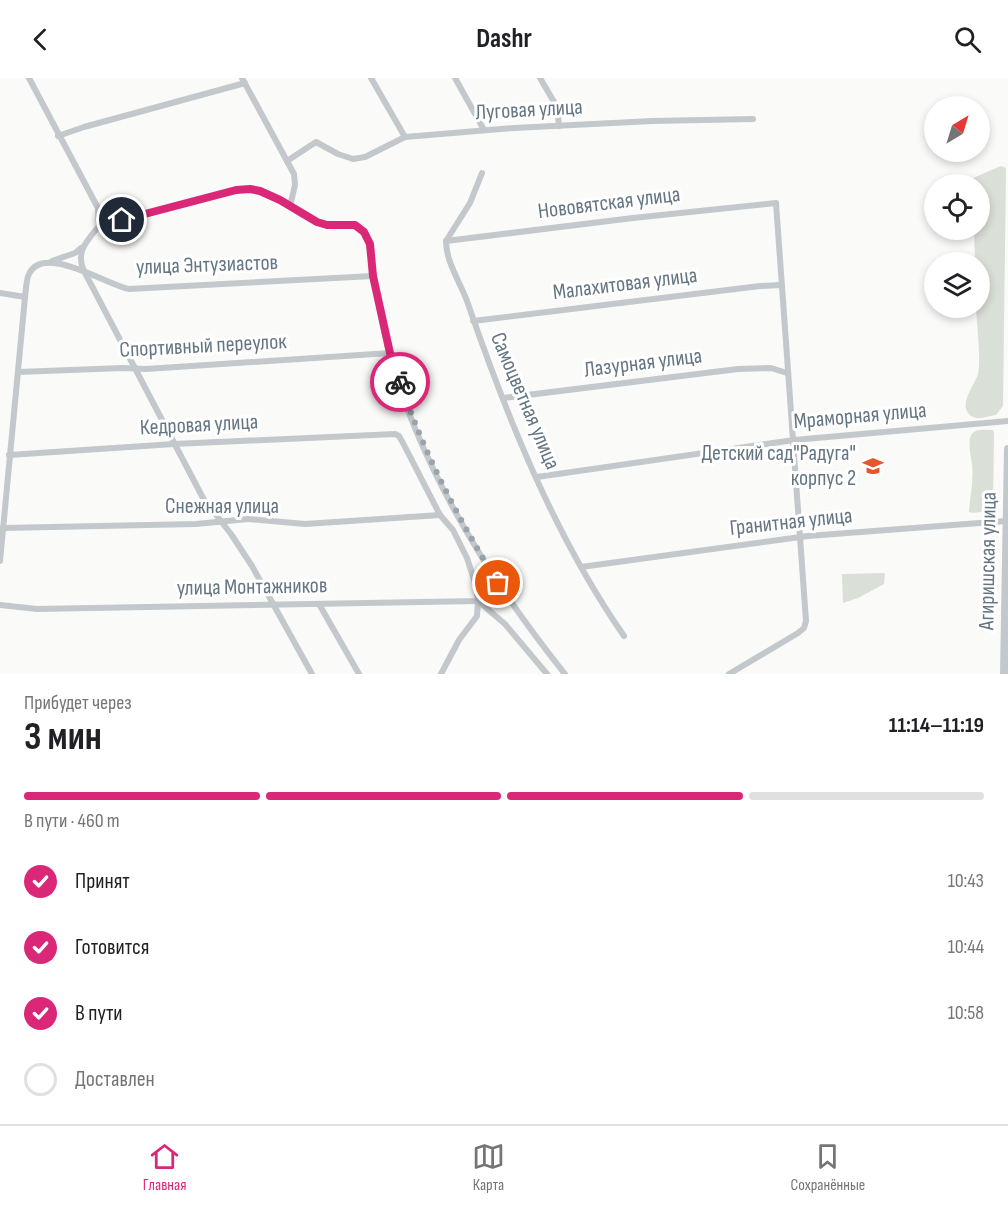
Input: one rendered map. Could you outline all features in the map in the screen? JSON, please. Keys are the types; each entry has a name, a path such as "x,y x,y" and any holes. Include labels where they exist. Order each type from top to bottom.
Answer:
{"street":[{"path":"29,78 58,136 95,200 99,226"},
{"path":"371,78 405,137"},
{"path":"455,78 484,130"},
{"path":"540,78 557,107 559,126"},
{"path":"58,136 243,80 295,180 290,206"},
{"name":"Луговая улица","path":"287,161 316,142 353,159 365,157 405,137 484,130 652,121 753,119"},
{"path":"446,241 470,203 482,173"},
{"path":"0,561 25,297 30,272 37,265 75,253 99,226 250,189 271,195 317,222 327,225 348,224 360,228 367,236 373,276 390,353 417,431 436,473 498,583 528,629 565,674"},
{"name":"Нововятская улица","path":"446,241 776,203 781,285"},
{"name":"Самоцветная улица","path":"446,241 450,259 503,398 555,517 581,567 624,636"},
{"path":"84,245 80,255 84,271 174,444 203,498 252,567 312,674"},
{"name":"улица Энтузиастов","path":"49,262 64,264 129,289 373,276"},
{"path":"729,674 798,633 806,624 781,285"},
{"name":"Малахитовая улица","path":"473,321 781,285"},
{"path":"0,293 25,297"},
{"name":"Спортивный переулок","path":"18,372 135,368 390,353"},
{"name":"Лазурная улица","path":"503,398 738,369 771,368 787,373"},
{"name":"Мраморная улица","path":"537,477 794,440 1008,421"},
{"name":"Кедровая улица","path":"9,455 174,444 391,434 399,436 440,514"},
{"name":"Агиришская улица","path":"1004,674 1008,449"},
{"path":"440,514 453,530 467,558 477,589 478,601 477,616 459,640 441,674"},
{"name":"Снежная улица","path":"3,528 196,524 248,519 305,524 440,514"},
{"name":"Гранитная улица","path":"581,567 801,537 1007,518"},
{"path":"478,601 498,583"},
{"path":"478,601 505,624 548,674"},
{"name":"улица Монтажников","path":"0,605 37,609 478,601"},
{"path":"320,604 359,674"}],"shaded area":[{"path":"1001,166 1006,168 1003,406 996,415 978,418 968,413 966,402 978,374 977,318 990,318 990,252 975,252 974,240 990,240 990,174 982,174"},
{"path":"993,430 993,507 982,512 969,512 973,476 970,438 976,431"},
{"path":"885,573 884,584 843,603 842,574"}],"way so far":[{"path":"400,382 417,431 451,504 498,583"}],"place":[{"name":"Детский сад\"Радуга\" корпус 2","path":"873,466"}],"route":[{"path":"122,220 236,190 250,189 271,195 317,222 327,225 355,225 364,232 370,244 373,276 390,353 400,382"}]}
